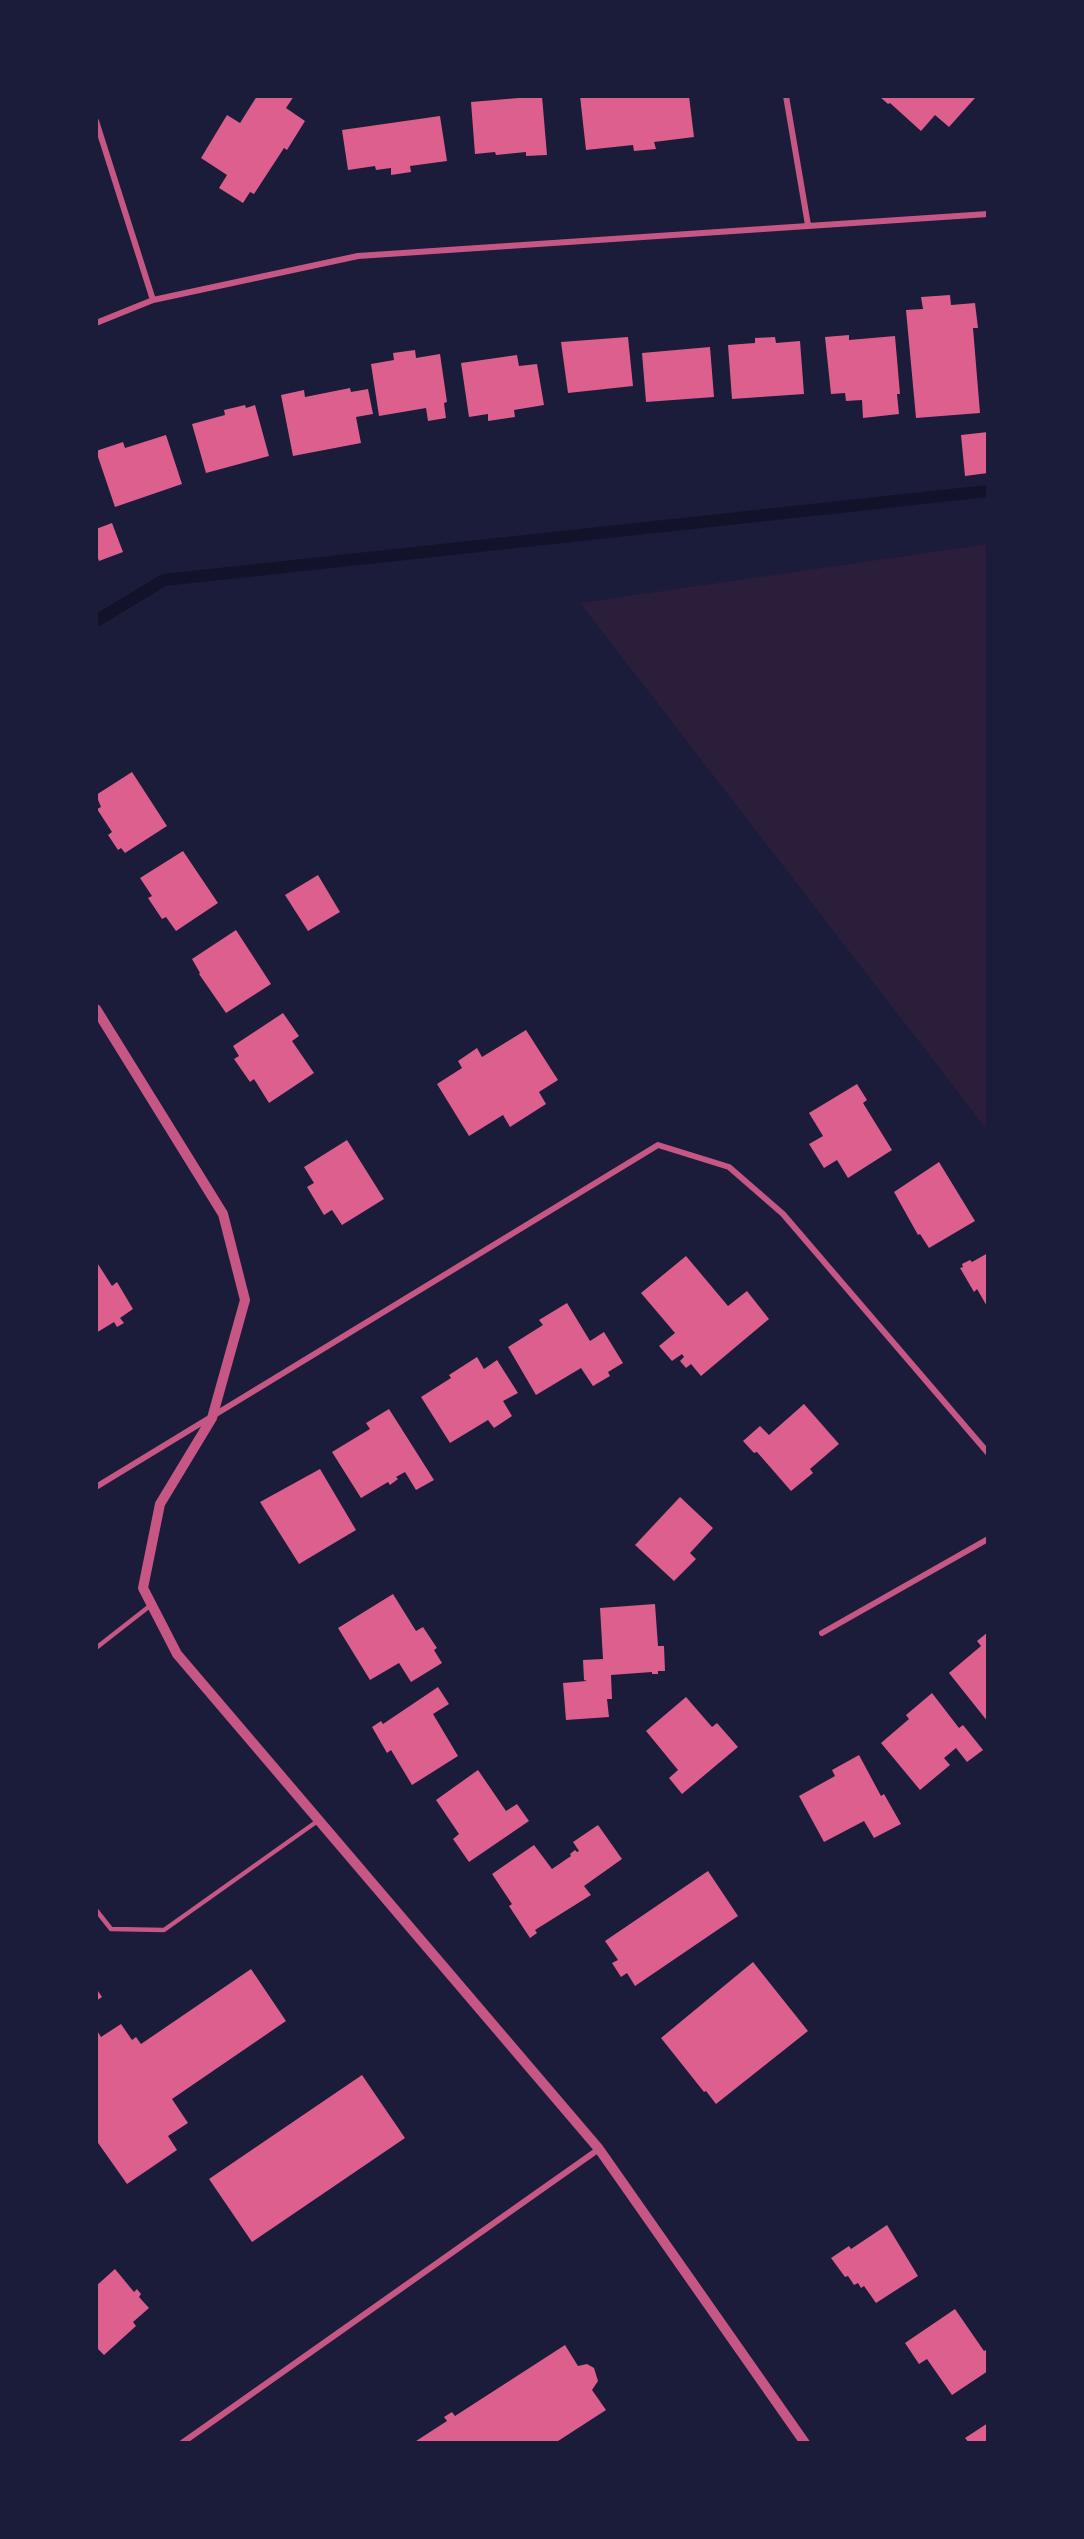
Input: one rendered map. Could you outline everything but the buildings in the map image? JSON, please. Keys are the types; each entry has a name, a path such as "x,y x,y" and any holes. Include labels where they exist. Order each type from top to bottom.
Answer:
{"street":[{"path":"786,96 808,225"},
{"path":"96,120 153,300"},
{"path":"96,323 153,300 358,256 988,214"},
{"path":"96,1009 223,1214 245,1300 212,1418 160,1504 143,1587 177,1654 599,2149 805,2443"},
{"path":"96,1487 658,1145 729,1167 783,1214 988,1453"},
{"path":"822,1633 988,1539"},
{"path":"182,2443 599,2149"}],"lane":[{"path":"96,1648 152,1604"},
{"path":"96,1910 111,1929 164,1930 319,1820"}],"shaded area":[{"path":"988,544 988,1131 580,603"}],"waterway":[{"path":"96,621 164,580 988,491"}]}
